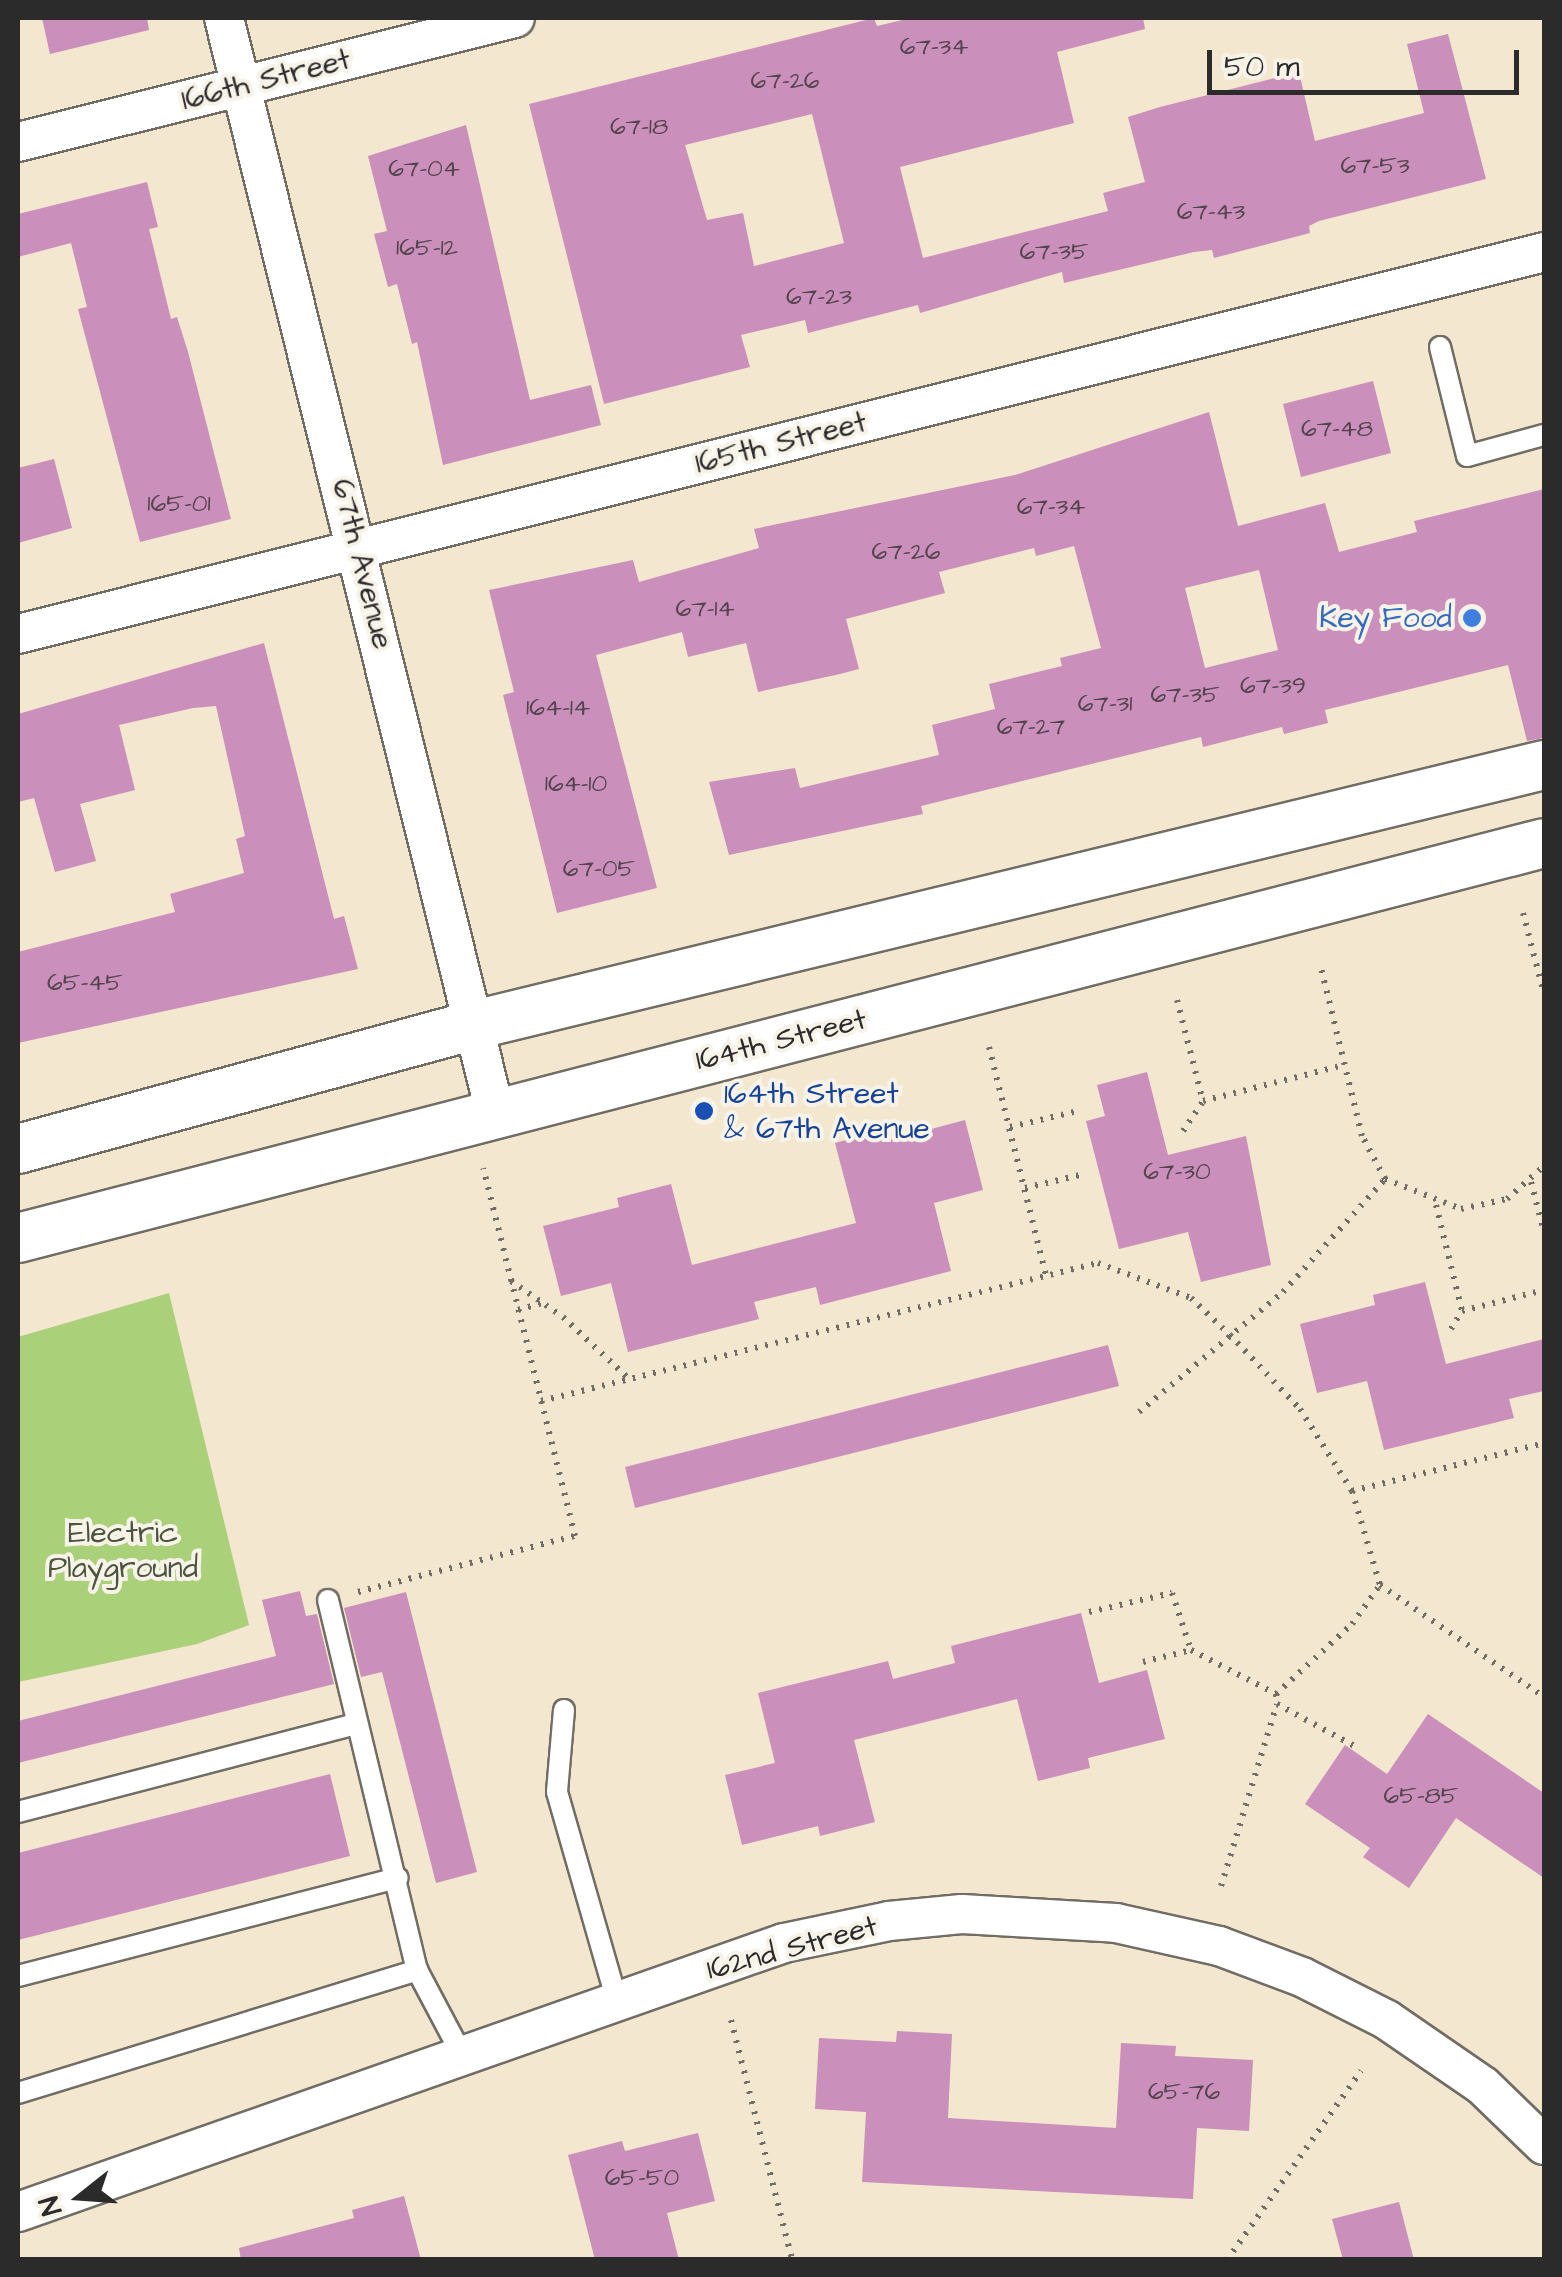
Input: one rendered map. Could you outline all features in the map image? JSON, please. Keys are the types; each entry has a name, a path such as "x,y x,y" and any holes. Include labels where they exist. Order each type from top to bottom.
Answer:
{"street":[{"name":"67th Avenue","path":"224,18 495,1112"},
{"name":"166th Street","path":"18,142 514,18"},
{"name":"165th Street","path":"18,634 1544,252"},
{"path":"18,1149 474,1025 1544,765"},
{"name":"164th Street","path":"18,1238 1544,843"},
{"name":"162nd Street","path":"18,2212 784,1943 890,1921 1001,1914 1116,1923 1219,1946 1302,1977 1386,2020 1483,2086 1544,2144"}],"lane":[{"path":"1440,347 1467,456 1544,436"},
{"path":"328,1600 356,1724 398,1878 417,1970 462,2055"},
{"path":"564,1710 557,1792 617,2001"},
{"path":"18,1812 356,1724"},
{"path":"18,1976 398,1878"},
{"path":"18,2093 417,1970"}],"path":[{"path":"1523,913 1544,994"},
{"path":"1320,964 1362,1136 1385,1178 1436,1205 1485,1207 1531,1182 1544,1166"},
{"path":"1177,1000 1203,1101"},
{"path":"989,1047 1046,1276"},
{"path":"1183,1131 1203,1101 1344,1065"},
{"path":"1010,1127 1074,1112"},
{"path":"328,1600 576,1536 483,1168"},
{"path":"1025,1188 1084,1174"},
{"path":"1139,1412 1303,1273 1385,1178"},
{"path":"1531,1182 1544,1232"},
{"path":"1436,1205 1462,1311"},
{"path":"542,1401 1098,1263 1192,1298 1300,1408 1352,1491 1380,1585 1544,1697"},
{"path":"511,1281 543,1303 628,1379"},
{"path":"1451,1329 1462,1311 1544,1290"},
{"path":"518,1310 543,1303"},
{"path":"1352,1491 1544,1443"},
{"path":"1276,1694 1352,1624 1380,1585"},
{"path":"1089,1612 1172,1592 1192,1650"},
{"path":"1143,1662 1192,1650 1276,1694"},
{"path":"1220,1886 1277,1704 1276,1694"},
{"path":"1277,1704 1360,1749"},
{"path":"732,2020 792,2260"},
{"path":"1227,2260 1361,2070"}],"green space":[{"name":"Electric Playground","path":"169,1293 249,1625 197,1644 18,1682 18,1337"}],"building":[{"path":"42,18 147,18 149,30 50,54"},
{"path":"874,18 877,26 911,18 1143,18 1145,29 1057,52 1074,123 900,167 923,258 1108,211 1103,193 1145,182 1128,117 1160,107 1299,72 1315,141 1424,113 1407,44 1448,34 1486,179 1319,221 1309,226 1310,233 1214,258 1212,250 1194,252 1064,283 1062,272 920,313 918,305 808,333 805,320 741,335 750,367 604,404 529,104","holes":["812,114 844,243 754,266 743,213 707,220 685,145"]},
{"path":"466,125 530,400 591,385 601,425 443,465 417,342 412,344 397,284 388,287 374,234 387,231 368,156"},
{"path":"147,182 158,227 149,229 171,319 177,317 188,352 231,519 140,542 78,309 87,307 71,243 18,257 18,214"},
{"path":"1373,381 1391,453 1301,477 1283,404"},
{"path":"1209,412 1238,526 1325,503 1339,552 1417,532 1414,521 1544,489 1544,738 1527,741 1508,665 1325,710 1328,723 1284,734 1282,727 1203,747 1201,737 921,806 923,814 729,855 709,782 795,768 800,788 939,755 932,725 995,709 989,684 1062,666 1060,658 1101,648 1074,546 1036,556 1034,548 939,572 945,593 846,619 859,669 840,674 758,692 746,643 688,657 682,632 596,655 657,888 557,913 503,695 514,692 489,590 633,560 639,582 759,548 754,529 1015,475","holes":["1259,570 1278,650 1205,668 1185,588"]},
{"path":"54,459 72,528 18,543 18,468"},
{"path":"264,643 334,919 344,916 358,969 18,1043 18,952 175,912 170,894 244,873 236,839 245,836 216,706 193,708 119,725 135,790 80,804 96,861 55,872 34,798 18,802 18,714"},
{"path":"1147,1072 1168,1155 1246,1136 1271,1265 1201,1282 1188,1232 1119,1249 1086,1121 1105,1116 1097,1085"},
{"path":"965,1120 983,1190 934,1203 951,1271 820,1305 816,1287 754,1302 759,1319 628,1352 611,1283 561,1296 543,1226 619,1207 617,1198 671,1184 692,1265 856,1223 835,1143 887,1129 890,1140"},
{"path":"1425,1282 1446,1364 1544,1339 1544,1391 1509,1399 1514,1418 1384,1450 1367,1381 1317,1393 1300,1324 1375,1305 1373,1295"},
{"path":"1108,1345 1119,1386 635,1508 625,1467"},
{"path":"300,1591 306,1616 317,1614 334,1684 18,1763 18,1721 276,1656 262,1600"},
{"path":"406,1592 477,1872 436,1883 382,1672 361,1677 344,1608"},
{"path":"1081,1613 1099,1683 1147,1670 1165,1739 1088,1758 1090,1768 1038,1781 1017,1699 854,1740 875,1822 820,1836 818,1826 742,1845 725,1775 775,1763 758,1693 888,1661 893,1679 955,1663 951,1646"},
{"path":"1428,1714 1544,1793 1544,1878 1456,1818 1409,1888 1363,1857 1370,1848 1305,1804 1345,1745 1387,1774"},
{"path":"330,1774 350,1856 18,1940 18,1853"},
{"path":"897,2031 952,2034 948,2118 1116,2128 1121,2043 1176,2046 1175,2056 1253,2060 1249,2131 1197,2128 1193,2199 862,2182 866,2112 815,2109 819,2038 896,2042"},
{"path":"698,2133 715,2201 667,2213 679,2260 595,2260 568,2155 622,2141 625,2151"},
{"path":"404,2196 421,2260 241,2260 239,2248 354,2218 352,2210"},
{"path":"1399,2202 1414,2260 1343,2260 1332,2219"}],"place":[{"name":"Key Food","path":"1472,618"},
{"name":"164th Street & 67th Avenue","path":"704,1111"}]}
